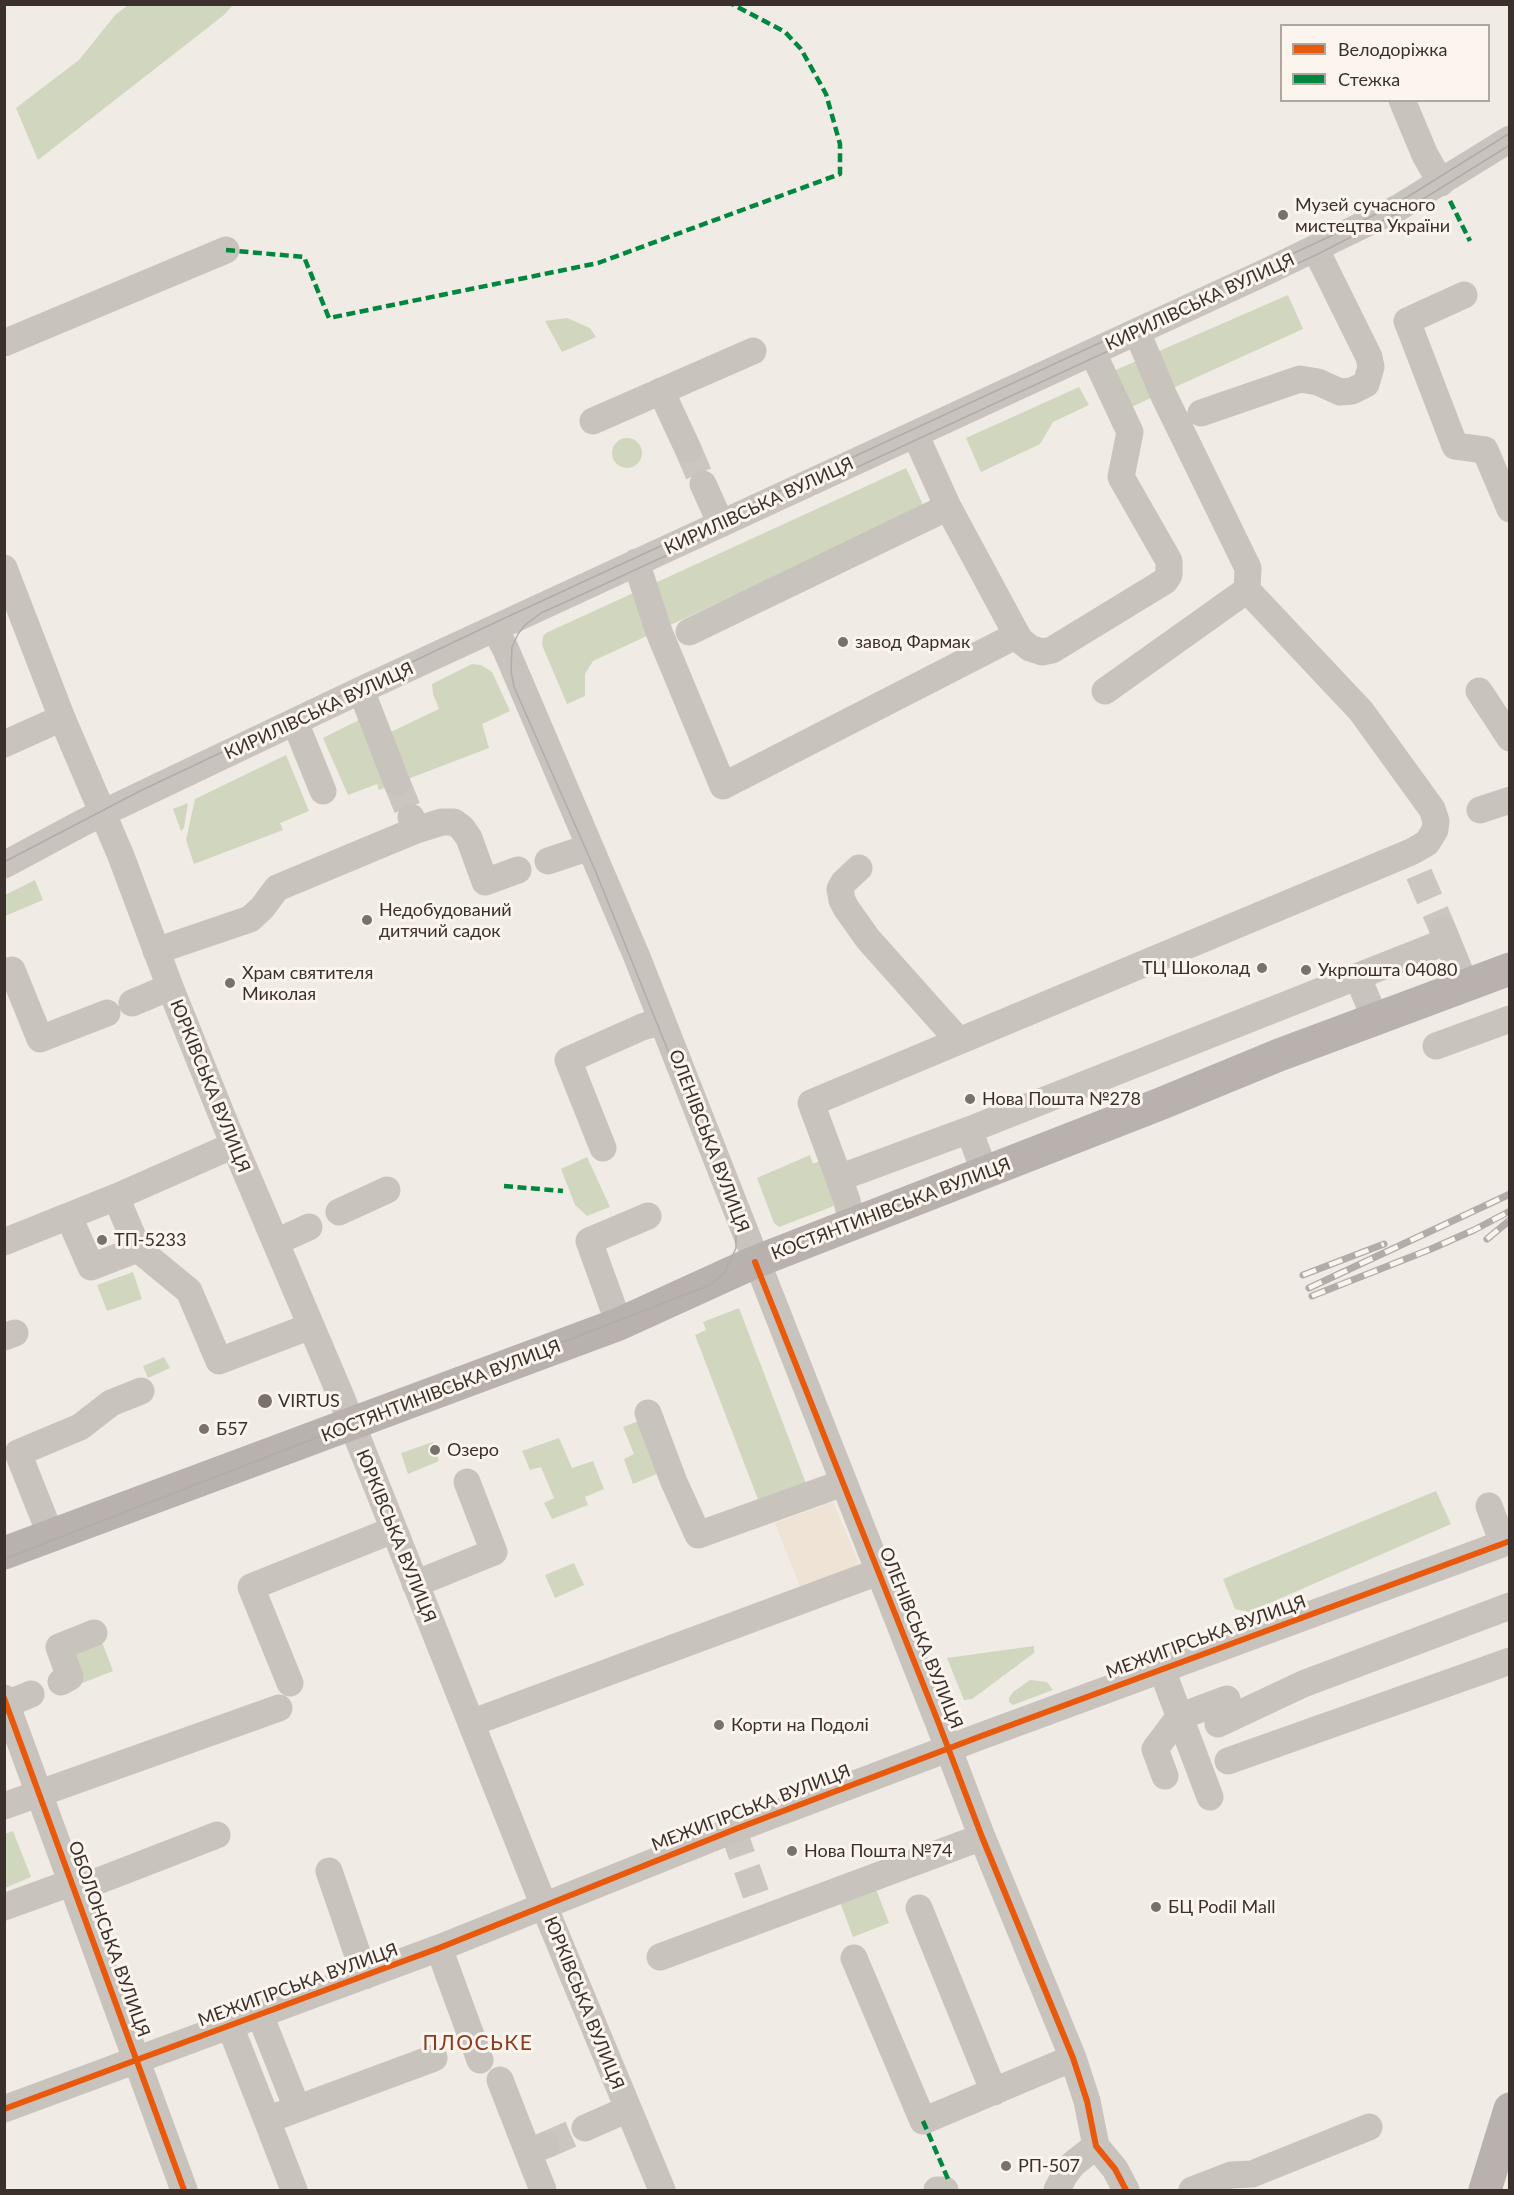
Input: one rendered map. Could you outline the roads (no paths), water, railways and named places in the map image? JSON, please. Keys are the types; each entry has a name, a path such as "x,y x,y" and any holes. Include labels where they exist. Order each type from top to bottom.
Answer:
{"main road":[{"name":"КОСТЯНТИНІВСЬКА ВУЛИЦЯ","path":"4,1553 619,1324 755,1262 1375,1018 1509,969"},
{"path":"1485,2190 1509,2109"}],"street":[{"path":"1403,102 1425,155 1441,183"},
{"name":"КИРИЛІВСЬКА ВУЛИЦЯ","path":"4,865 103,814 361,690 1093,353 1398,208 1509,139"},
{"path":"1201,413 1300,379 1318,382 1346,393 1366,384 1371,367 1369,357 1315,248"},
{"path":"4,343 226,250"},
{"path":"1464,295 1407,321 1455,446 1485,450 1509,509"},
{"path":"852,1224 847,1201 811,1103 959,1041 1415,863 1435,830 1436,821 1432,809 1360,711 1247,590 1248,568 1169,407 1137,332"},
{"path":"593,421 753,351"},
{"path":"915,434 948,507 1017,635 1030,648 1042,652 1052,650 1166,581 1169,575 1169,561 1121,477 1130,432 1093,353"},
{"path":"662,391 688,449"},
{"path":"703,484 721,524"},
{"path":"689,632 948,507"},
{"path":"636,562 659,632 723,786 1017,635"},
{"name":"ЮРКІВСЬКА ВУЛИЦЯ","path":"4,568 234,1145 311,1326 544,1906 662,2190"},
{"path":"1105,692 1247,590"},
{"name":"ОЛЕНІВСЬКА ВУЛИЦЯ","path":"495,629 590,847 643,954 755,1262 982,1837 1072,2058 1087,2101 1096,2146 1115,2169 1126,2190"},
{"path":"361,690 397,783"},
{"path":"1479,691 1509,738"},
{"path":"4,744 62,718"},
{"path":"295,722 323,791"},
{"path":"1480,810 1509,800"},
{"path":"156,951 250,920 277,888 414,824 454,822 462,828 469,838 485,882 518,870"},
{"path":"548,861 590,847"},
{"path":"859,868 840,889 846,908 868,939 959,1041"},
{"path":"839,1178 969,1130 1358,978 1445,935 1465,984"},
{"path":"4,973 12,970 40,1039 107,1013"},
{"path":"1358,978 1375,1018"},
{"path":"132,1003 170,987"},
{"path":"603,1148 568,1060 642,1027 660,1003"},
{"path":"1436,1046 1509,1019"},
{"path":"969,1130 985,1173"},
{"path":"5,1239 69,1217 234,1145"},
{"path":"339,1212 387,1190"},
{"path":"116,1197 138,1249 189,1291 219,1361 311,1326"},
{"path":"619,1324 589,1241 648,1216"},
{"path":"69,1217 91,1267 138,1249"},
{"path":"276,1242 309,1227"},
{"path":"51,1536 18,1453 80,1427 111,1403 141,1391"},
{"path":"648,1413 674,1482 698,1534 843,1483"},
{"path":"415,1584 494,1552 467,1482"},
{"path":"1489,1506 1506,1542"},
{"path":"290,1683 250,1587 393,1530"},
{"name":"МЕЖИГІРСЬКА ВУЛИЦЯ","path":"4,2109 439,1948 733,1830 1506,1542"},
{"path":"471,1723 878,1572"},
{"path":"1218,1724 1303,1684 1509,1606"},
{"path":"61,1682 70,1677 59,1647 94,1634"},
{"path":"1228,1761 1509,1661"},
{"path":"1161,1670 1210,1797"},
{"name":"ОБОЛОНСЬКА ВУЛИЦЯ","path":"14,1699 40,1792 184,2190"},
{"path":"1166,1776 1155,1749 1179,1717 1227,1699"},
{"path":"4,1806 279,1708"},
{"path":"4,1907 74,1886 217,1835"},
{"path":"660,1957 982,1837"},
{"path":"329,1871 365,1976"},
{"path":"919,1908 994,2092"},
{"path":"439,1948 480,2060"},
{"path":"854,1959 923,2121 1072,2058"},
{"path":"260,2015 297,2108"},
{"path":"230,2026 294,2190"},
{"path":"267,2120 434,2058"},
{"path":"500,2080 537,2149 543,2190"},
{"path":"585,2128 628,2109"},
{"path":"1192,2190 1231,2175 1252,2174 1368,2127"},
{"path":"1057,2190 1073,2164 1096,2146"},
{"path":"937,2190 945,2190"}],"tunnel":[{"path":"688,449 703,484"},
{"path":"397,783 411,817"},
{"path":"1419,874 1443,930"},
{"path":"733,1830 764,1917"},
{"path":"546,2145 585,2128"}],"tram line":[{"path":"4,862 140,791 492,624 1359,223 1409,196 1510,133"},
{"path":"4,1559 710,1285 725,1272 736,1248 736,1219 595,870 514,687 511,671 512,647 525,625 541,613 1318,254 1415,204 1510,145"}],"railway":[{"path":"1309,1288 1510,1194"},
{"path":"1312,1296 1431,1249 1510,1211"},
{"path":"1487,1239 1510,1220"},
{"path":"1303,1275 1384,1244"}],"place":[{"name":"Музей сучасного мистецтва України","path":"1283,215"},
{"name":"завод Фармак","path":"843,642"},
{"name":"Недобудований дитячий садок","path":"367,920"},
{"name":"ТЦ Шоколад","path":"1262,968"},
{"name":"Укрпошта 04080","path":"1306,970"},
{"name":"Храм святителя Миколая","path":"230,983"},
{"name":"Нова Пошта №278","path":"970,1099"},
{"name":"ТП-5233","path":"102,1240"},
{"name":"VIRTUS","path":"265,1401"},
{"name":"Б57","path":"204,1429"},
{"name":"Озеро","path":"435,1450"},
{"name":"Корти на Подолі","path":"719,1725"},
{"name":"Нова Пошта №74","path":"792,1851"},
{"name":"БЦ Podil Mall","path":"1156,1907"},
{"name":"РП-507","path":"1006,2166"}],"district":[{"name":"ПЛОСЬКЕ","path":"478,2043"}]}
